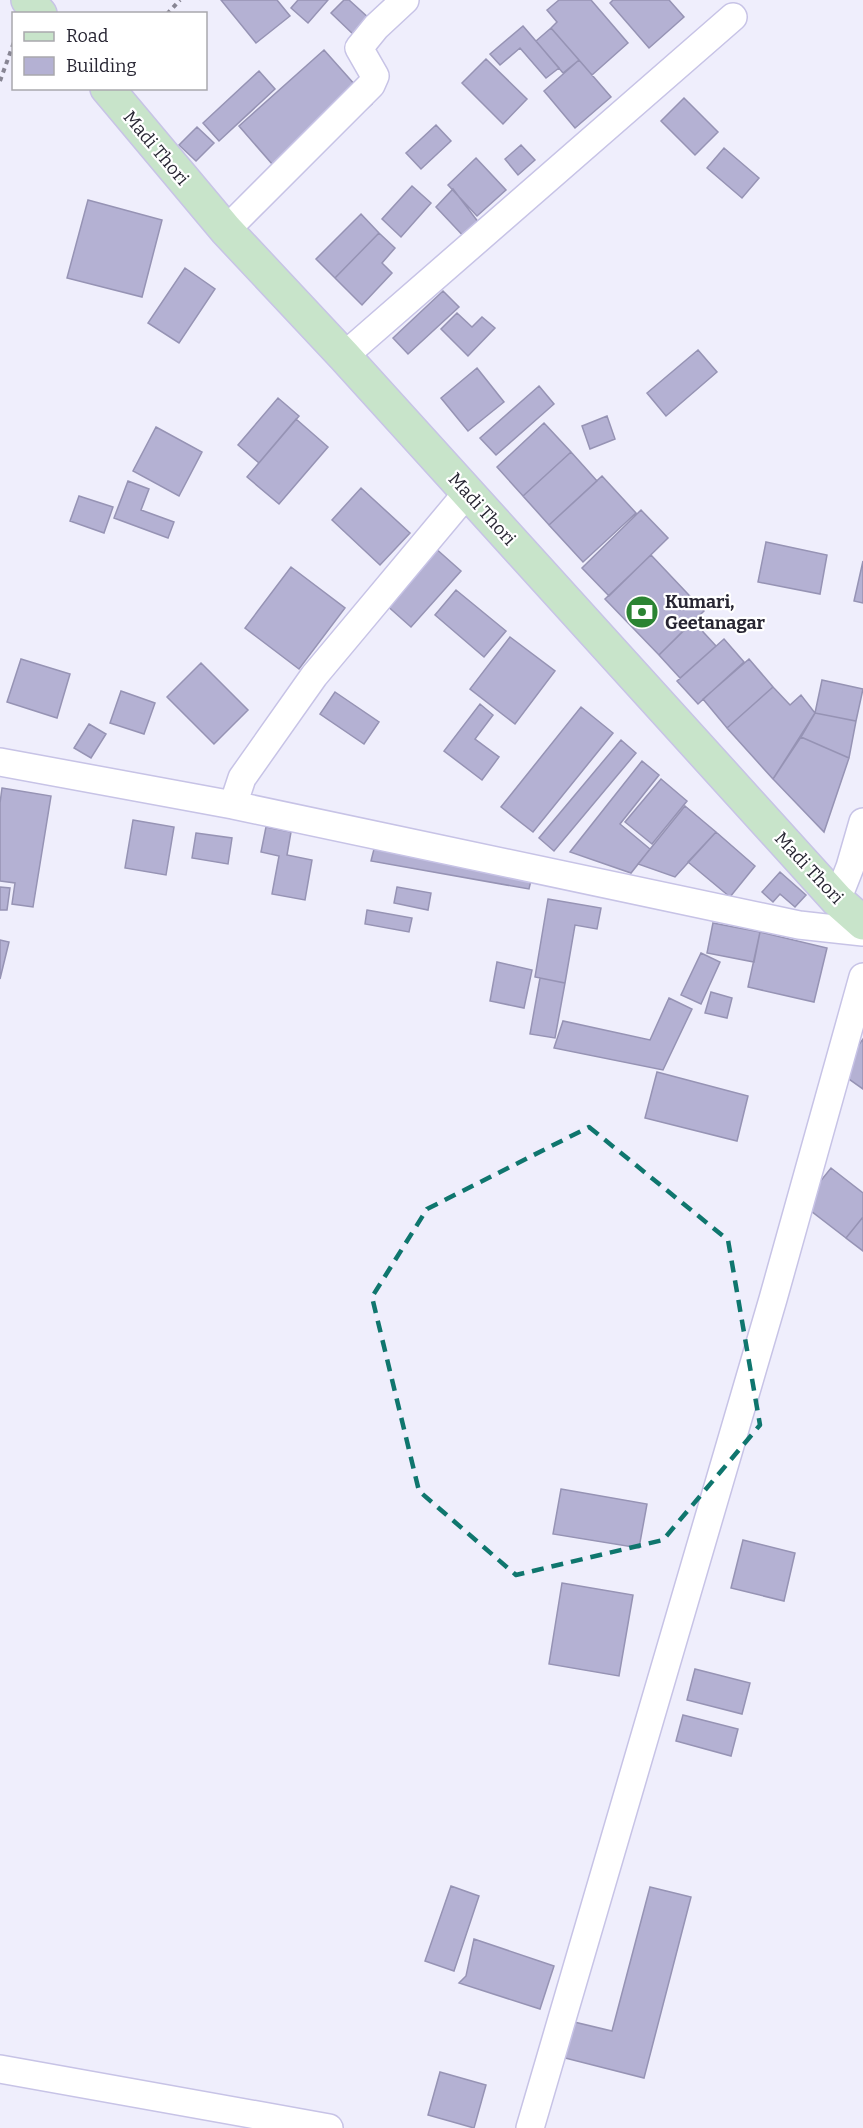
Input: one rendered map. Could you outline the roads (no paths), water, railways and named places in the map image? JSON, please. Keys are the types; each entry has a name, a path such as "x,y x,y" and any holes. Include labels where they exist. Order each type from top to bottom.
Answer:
{"main road":[{"path":"28,0 38,12"},
{"name":"Madi Thori","path":"108,90 226,231 344,356 837,900 863,923"}],"street":[{"path":"226,231 371,85 375,76 359,48 376,27 405,0"},
{"path":"344,356 733,17"},
{"path":"232,805 242,778 314,676 467,493"},
{"path":"0,762 232,805 799,925 863,932"},
{"path":"837,900 850,867 863,822"},
{"path":"530,2128 773,1299 863,977"},
{"path":"0,2069 329,2128"}],"place":[{"name":"Kumari, Geetanagar","path":"642,612"}]}
